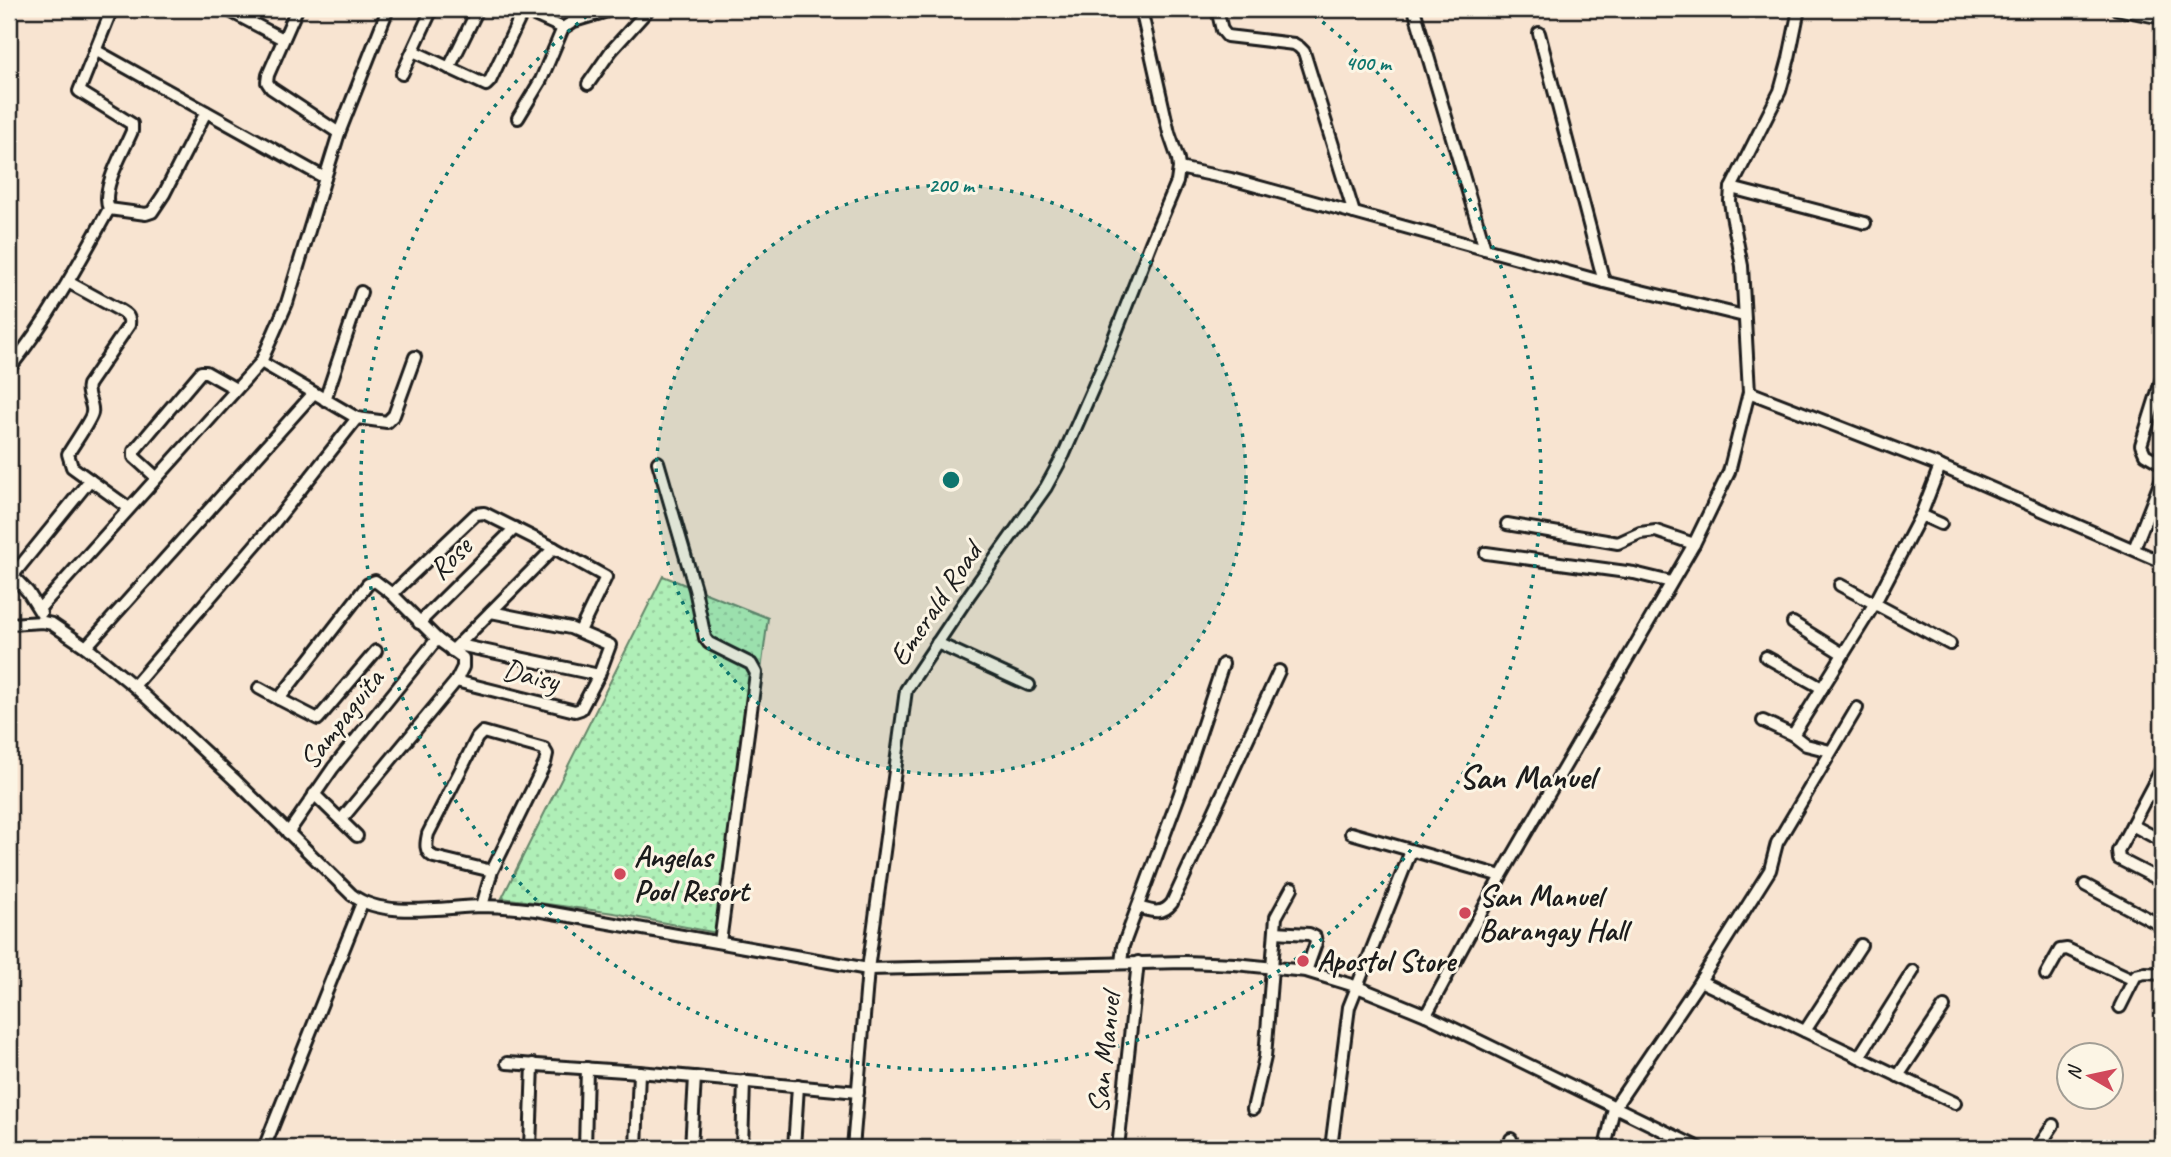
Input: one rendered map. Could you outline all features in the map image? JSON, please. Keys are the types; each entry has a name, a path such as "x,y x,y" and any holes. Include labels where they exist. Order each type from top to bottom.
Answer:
{"street":[{"path":"109,209 106,206 108,186 133,127 79,91 112,9"},
{"path":"226,9 283,39"},
{"path":"297,9 267,82 271,88 339,132"},
{"path":"40,608 261,362 287,303 339,132 388,9"},
{"path":"402,74 432,9"},
{"path":"449,68 478,9"},
{"path":"519,118 541,80 564,28 574,21 614,9"},
{"path":"588,84 611,51 649,9"},
{"path":"1141,9 1179,168 1231,179 1604,282 1744,316"},
{"path":"1217,9 1222,30 1227,36 1294,44 1304,52 1354,213"},
{"path":"1413,9 1485,249"},
{"path":"1426,1015 1501,876 1694,544 1729,472 1749,392 1742,266 1730,201 1731,188 1780,91 1790,58 1799,9"},
{"path":"2117,9 2162,18"},
{"path":"412,51 486,85 523,10 564,28"},
{"path":"1539,33 1604,282"},
{"path":"95,50 325,178"},
{"path":"109,209 146,214 152,212 206,112"},
{"name":"Emerald Road","path":"853,1148 868,969 905,697 910,682 1046,487 1064,454 1177,182 1179,168"},
{"path":"1731,188 1865,223"},
{"path":"9,369 33,338 68,282 109,209"},
{"path":"68,282 121,311 130,320 130,325 86,391 92,406 91,417 68,454 72,467 129,508"},
{"path":"326,400 361,292"},
{"path":"261,362 357,418 381,422 391,420 415,357"},
{"path":"156,477 134,457 134,451 201,372 206,372 236,389"},
{"path":"2162,378 2159,400 2141,445 2145,454 2162,464"},
{"path":"1749,392 1940,466 2162,562"},
{"path":"86,646 313,394"},
{"path":"134,686 275,522 357,418"},
{"path":"657,462 697,596 705,638 709,643 751,664 756,673 720,942"},
{"path":"1793,735 1875,603 1921,515 1940,466"},
{"path":"2134,549 2162,478"},
{"path":"43,622 40,608 11,574 90,480"},
{"path":"392,594 476,514 484,513 606,577 580,631"},
{"path":"1921,515 1941,524"},
{"path":"1507,524 1618,543 1640,533 1656,531 1694,544"},
{"name":"Rose","path":"419,623 515,528"},
{"path":"455,648 554,548"},
{"path":"1486,552 1634,573 1671,582"},
{"path":"279,699 368,584 375,581 392,594 437,639 455,648 599,675"},
{"path":"1840,585 1950,645"},
{"name":"Daisy","path":"341,820 456,681 578,711 599,675 610,645 580,631 491,612"},
{"path":"9,624 43,622 60,628 86,646 134,686 362,903 403,909 482,906 536,909 868,969 1138,962 1223,963 1306,971 1355,986 1426,1015 1699,1148"},
{"path":"1793,623 1843,654"},
{"name":"Sampaguita","path":"288,833 314,794 437,639"},
{"path":"937,643 1029,685"},
{"path":"455,648 464,660 456,681"},
{"path":"259,688 318,719 376,651"},
{"path":"1766,657 1822,688"},
{"path":"1121,963 1122,946 1180,793 1223,664"},
{"path":"1138,907 1159,912 1169,908 1172,903 1279,671"},
{"path":"1605,1148 1614,1108 1700,981 1770,870 1777,843 1857,708"},
{"path":"1763,721 1806,744 1830,751"},
{"path":"482,906 492,871 547,754 544,749 483,732 477,737 428,834 426,847 427,852 434,857 492,871"},
{"path":"2162,768 2118,851 2119,859 2162,881"},
{"path":"314,794 357,836"},
{"path":"2148,794 2162,800"},
{"path":"2132,825 2162,841"},
{"path":"1350,833 1501,876"},
{"path":"1331,1148 1347,1018 1355,986 1411,851"},
{"path":"2085,885 2162,926"},
{"path":"1254,1109 1265,1057 1278,911 1292,888"},
{"path":"264,1148 362,903"},
{"path":"1275,932 1309,934 1315,937 1316,943 1306,971"},
{"path":"1805,1031 1861,944"},
{"path":"2046,975 2060,950 2067,949 2133,979"},
{"name":"San Manuel","path":"1118,1148 1138,962"},
{"path":"1859,1057 1913,971"},
{"path":"2120,1007 2133,979 2140,973 2162,974"},
{"path":"1700,981 1955,1103"},
{"path":"1898,1076 1944,1006"},
{"path":"507,1062 858,1092"},
{"path":"530,1148 533,1064"},
{"path":"585,1148 587,1068"},
{"path":"636,1148 639,1072"},
{"path":"691,1148 695,1077"},
{"path":"742,1148 744,1081"},
{"path":"794,1148 798,1086"},
{"path":"2038,1148 2053,1125"}],"green space":[{"path":"663,576 768,618 722,934 614,913 502,898"}],"place":[{"name":"Angelas Pool Resort","path":"620,874"},
{"name":"San Manuel Barangay Hall","path":"1465,913"},
{"name":"Apostol Store","path":"1303,961"}],"district":[{"name":"San Manuel","path":"1527,776"}]}
